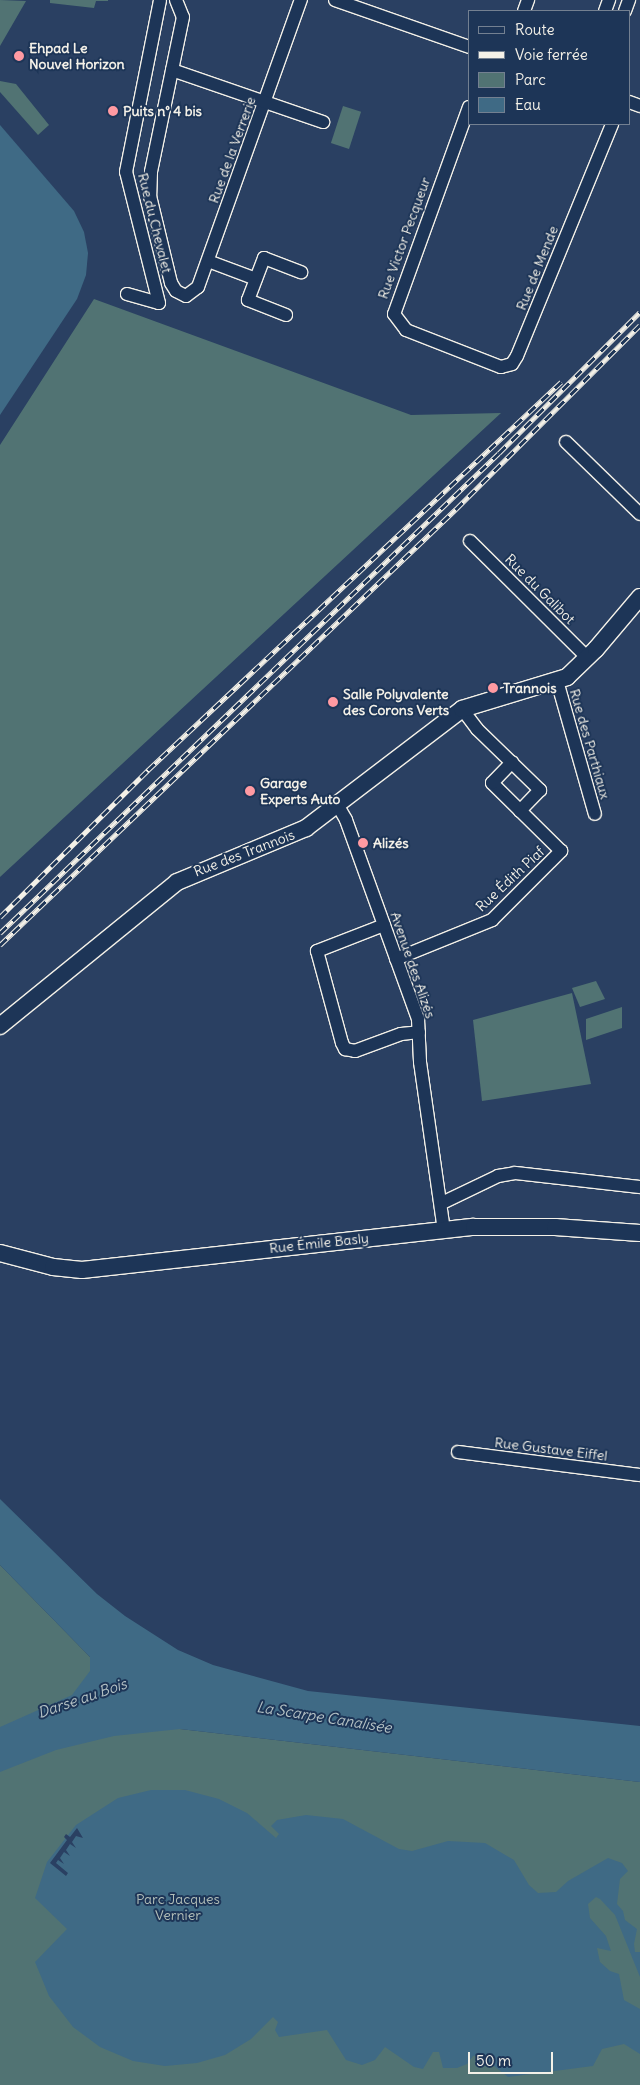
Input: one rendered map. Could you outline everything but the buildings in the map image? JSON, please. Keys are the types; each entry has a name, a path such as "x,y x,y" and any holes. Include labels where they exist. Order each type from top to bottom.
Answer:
{"street":[{"name":"Rue du Chevalet","path":"127,294 159,303 126,172 160,0"},
{"path":"176,0 183,17 172,70 323,122"},
{"name":"Rue de la Verrerie","path":"172,70 150,190 170,278 178,293 186,296 195,291 208,261 301,0"},
{"path":"335,0 468,47"},
{"name":"Rue Victor Pecqueur","path":"452,348 402,328 393,310 468,110"},
{"name":"Rue de Mende","path":"452,348 501,367 515,360 612,125"},
{"path":"286,314 248,300 264,258 301,272"},
{"path":"208,261 256,279"},
{"path":"566,442 640,514"},
{"name":"Rue du Galibot","path":"470,541 588,658"},
{"name":"Rue des Trannois","path":"0,1026 177,882 200,870 282,841 338,806 462,709 557,681 588,658 640,597"},
{"name":"Rue des Parthiaux","path":"557,681 595,814"},
{"path":"462,709 540,790 520,811"},
{"name":"Rue Édith Piaf","path":"396,959 492,920 561,851 492,783 512,762"},
{"name":"Avenue des Alizés","path":"338,806 346,820 384,925 419,1032 420,1062 442,1203 444,1230"},
{"path":"384,925 317,950 342,1043 345,1048 355,1051 401,1034 419,1032"},
{"path":"442,1203 498,1176 515,1173 640,1187"},
{"name":"Rue Émile Basly","path":"0,1253 60,1268 90,1270 444,1230 540,1226 640,1233"},
{"name":"Rue Gustave Eiffel","path":"458,1452 640,1475"}],"green space":[{"path":"0,0 26,1 0,46"},
{"path":"50,0 108,1 96,1 94,8 50,3"},
{"path":"0,81 16,84 49,125 38,135 0,92"},
{"path":"343,106 361,112 349,149 331,143"},
{"path":"94,299 411,415 501,413 0,877 0,445"},
{"path":"596,981 605,999 580,1007 572,988"},
{"path":"572,993 591,1084 482,1101 473,1020"},
{"path":"622,1007 622,1028 586,1040 586,1019"},
{"name":"Parc Jacques Vernier","path":"0,1565 90,1657 180,1729 640,1782 640,2085 0,2085"}],"water":[{"path":"0,125 74,211 84,232 88,253 86,275 77,299 0,415"},
{"path":"0,1499 97,1594 125,1616 178,1650 213,1665 308,1691 640,1726 640,1782 180,1729 114,1736 56,1750 0,1772 0,1727 72,1695 90,1671 90,1657 0,1565"},
{"path":"151,1790 185,1790 219,1799 247,1813 276,1838 279,1834 271,1826 277,1820 306,1815 343,1819 399,1849 412,1851 448,1841 485,1843 514,1860 529,1885 538,1893 556,1892 568,1881 608,1858 622,1863 628,1871 620,1879 617,1904 623,1911 625,1920 637,1929 634,1944 635,1952 640,1952 640,1977 615,1915 596,1897 588,1904 590,1918 606,1936 611,1951 597,1948 600,1962 610,1971 619,1974 624,2000 640,2009 640,2054 624,2044 602,2049 593,2066 508,2077 480,2055 473,2056 467,2064 457,2068 443,2068 439,2052 433,2052 423,2069 414,2067 385,2047 375,2060 362,2065 346,2060 327,2030 279,2037 275,2030 278,2022 273,2017 251,2039 225,2055 197,2063 165,2066 133,2061 100,2047 73,2027 49,1996 35,1962 67,1929 35,1898 47,1862 76,1825 118,1798"}],"pier":[{"path":"77,1828 83,1838 76,1836 72,1842 76,1848 70,1844 66,1850 70,1856 64,1852 60,1858 64,1864 58,1860 56,1863 68,1873 66,1876 50,1863 67,1840 64,1837 66,1834 70,1837"}],"railway":[{"path":"0,933 499,453 640,312"},
{"path":"0,945 456,509 640,325"},
{"path":"0,917 148,770 561,382"}],"place":[{"name":"Ehpad Le Nouvel Horizon","path":"19,56"},
{"name":"Puits n° 4 bis","path":"113,111"},
{"name":"Trannois","path":"493,688"},
{"name":"Salle Polyvalente des Corons Verts","path":"333,702"},
{"name":"Garage Experts Auto","path":"250,791"},
{"name":"Alizés","path":"363,843"}],"water label":[{"name":"Darse au Bois","path":"82,1698"},
{"name":"La Scarpe Canalisée","path":"324,1717"}]}
